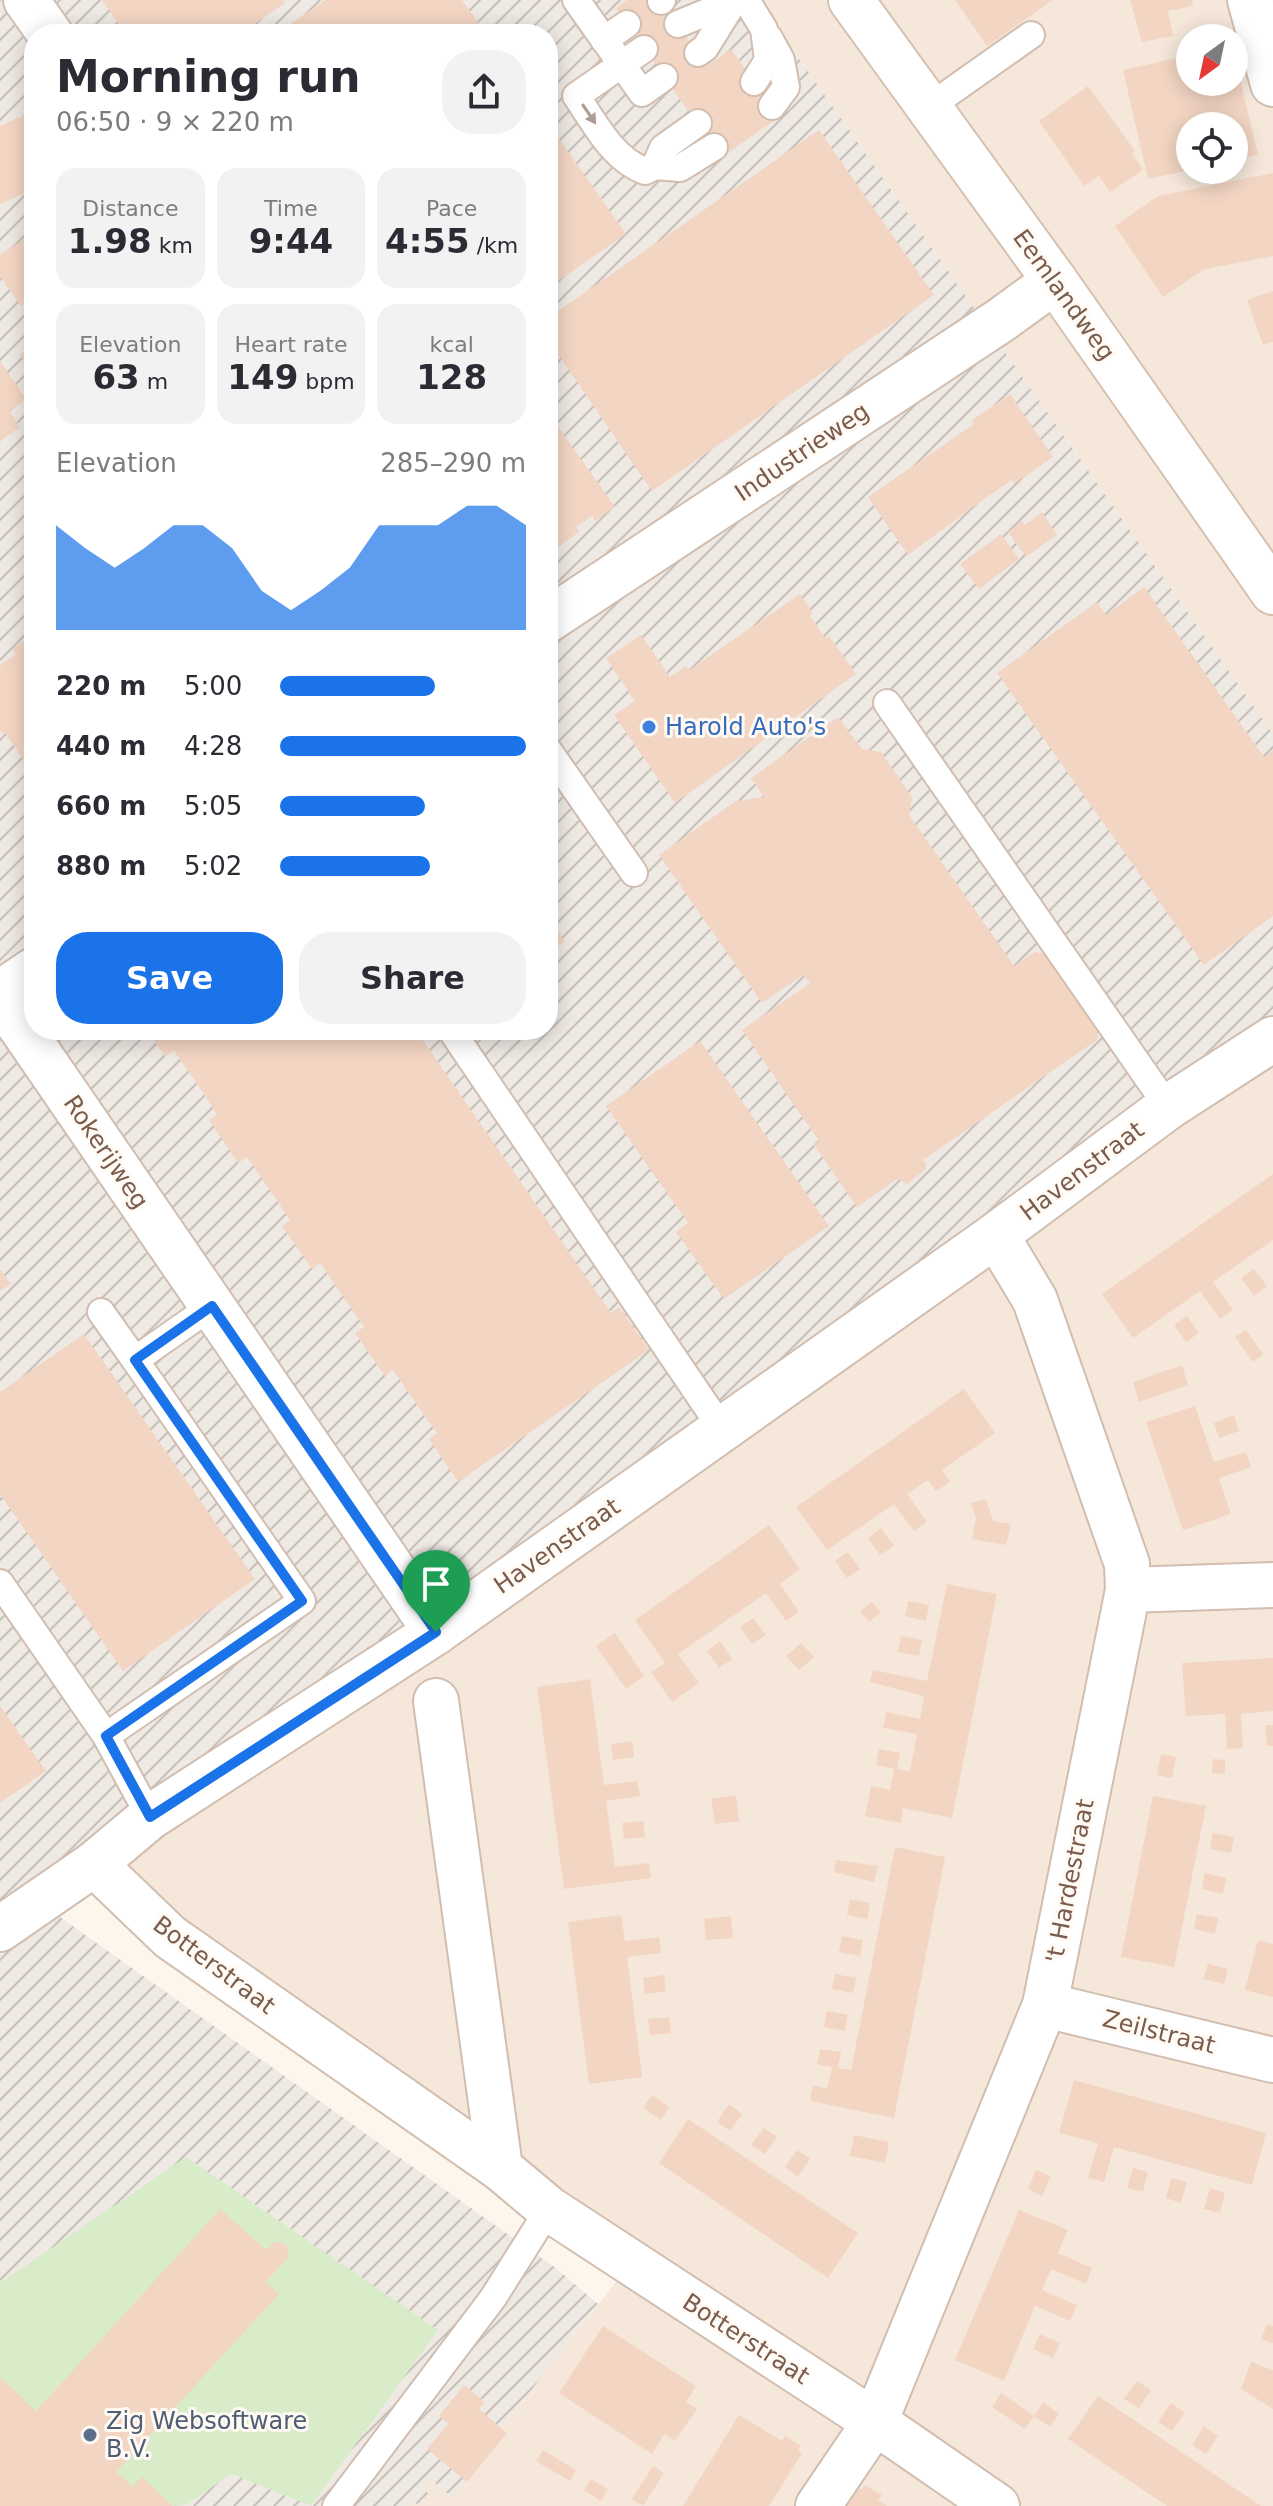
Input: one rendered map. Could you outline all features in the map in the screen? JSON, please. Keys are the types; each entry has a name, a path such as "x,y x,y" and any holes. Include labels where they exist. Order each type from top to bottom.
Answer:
{"street":[{"path":"26,0 43,24"},
{"name":"Eemlandweg","path":"851,0 1055,281 1273,592"},
{"path":"1250,0 1273,84"},
{"name":"Industrieweg","path":"558,613 1055,281"},
{"path":"0,995 24,977"},
{"name":"Rokerijweg","path":"0,995 24,1030"},
{"name":"Havenstraat","path":"0,1929 94,1864 150,1817 436,1632 996,1235 1168,1107 1273,1039"},
{"name":"Rokerijweg","path":"31,1040 436,1632"},
{"name":"'t Hardestraat","path":"818,2506 875,2422 1045,2005 1128,1590 1127,1564 1035,1300 996,1235"},
{"path":"1128,1590 1273,1585"},
{"path":"436,1701 500,2168"},
{"name":"Botterstraat","path":"94,1864 170,1937 500,2168 549,2209 875,2422 997,2506"},
{"name":"Zeilstraat","path":"1045,2005 1273,2060"}],"lane":[{"path":"678,24 731,1"},
{"path":"731,1 764,29 781,60 786,87 772,106"},
{"path":"698,53 705,48 731,1"},
{"path":"588,4 604,40 642,93 664,77"},
{"path":"604,40 627,24"},
{"path":"754,82 768,60 764,29"},
{"path":"929,107 1031,35"},
{"path":"644,49 576,96 613,150 632,167 645,171 655,166 680,168 714,147"},
{"path":"655,166 663,148 698,123"},
{"name":"Havenstraat","path":"887,703 1168,1107"},
{"path":"558,764 634,873"},
{"path":"458,1040 722,1429"},
{"path":"135,1360 212,1306"},
{"path":"101,1312 302,1601 106,1736"},
{"path":"0,1583 106,1736 150,1817"},
{"path":"336,2506 493,2298 549,2209"}],"shaded area":[{"path":"0,0 758,0 1273,734 1273,1019 33,1898 557,2269 598,2304 501,2429 506,2433 453,2498 430,2479 423,2488 429,2494 419,2505 413,2501 408,2506 0,2506"},
{"path":"758,0 1273,0 1273,734"},
{"path":"1273,1034 1273,2506 408,2506 413,2500 429,2493 423,2488 430,2479 452,2498 501,2429 630,2264 181,1940 103,1849"}],"green space":[{"path":"186,2157 438,2330 311,2506 232,2474 185,2505 173,2506 142,2478 133,2487 116,2472 289,2256 286,2244 274,2242 36,2411 0,2377 0,2283"}],"building":[{"path":"102,0 283,0 285,3 255,24 118,24"},
{"path":"325,0 462,0 479,24 290,24"},
{"path":"627,0 660,0 707,66 731,49 779,117 721,158 616,8"},
{"path":"955,0 1053,0 987,46"},
{"path":"1130,0 1192,0 1193,6 1168,11 1173,36 1142,42"},
{"path":"1176,58 1176,96 1244,96 1248,112 1176,112 1176,173 1148,179 1123,70"},
{"path":"1088,86 1135,151 1132,153 1143,170 1110,192 1099,176 1084,186 1039,121"},
{"path":"1248,113 1258,155 1248,157"},
{"path":"24,115 24,193 0,204 0,126"},
{"path":"819,130 934,295 652,491 558,355 558,311"},
{"path":"558,137 626,234 558,281"},
{"path":"1273,173 1273,256 1205,269 1163,297 1115,226 1158,196 1218,184 1248,184 1248,178"},
{"path":"24,239 24,304 21,306 0,276 0,255"},
{"path":"1273,291 1273,342 1263,345 1247,300"},
{"path":"0,361 24,400 9,411 20,427 0,441"},
{"path":"1010,394 1053,457 1014,484 1012,480 908,555 868,497 974,424 971,421"},
{"path":"558,427 615,507 595,521 592,516 576,527 579,532 558,547"},
{"path":"1042,512 1057,535 1026,557 1008,532 1022,521 1025,525"},
{"path":"1001,534 1019,559 979,589 960,564"},
{"path":"1144,587 1264,757 1273,750 1273,916 1204,965 997,673 1097,602 1106,615"},
{"path":"800,594 825,638 829,636 856,674 675,803 614,715 635,701 606,658 641,635 670,677 686,666 689,670"},
{"path":"24,641 24,761 0,730 0,665 16,654 12,649"},
{"path":"838,717 862,749 881,752 912,797 909,815 1014,966 1035,952 1055,955 1100,1021 1097,1040 923,1160 925,1170 907,1184 897,1179 857,1207 814,1145 819,1141 742,1030 810,983 803,975 762,1003 659,855 736,801 764,797 751,778"},
{"path":"558,931 565,941 558,946"},
{"path":"154,1040 423,1040 611,1313 619,1307 649,1350 458,1482 429,1439 437,1433 393,1370 385,1376 355,1333 364,1327 320,1263 312,1269 282,1226 290,1220 247,1157 238,1163 209,1120 217,1114 196,1082 174,1051 165,1056"},
{"path":"700,1041 829,1226 724,1299 676,1232 688,1223 606,1106"},
{"path":"1273,1174 1273,1240 1213,1282 1233,1310 1220,1319 1200,1291 1133,1338 1102,1294"},
{"path":"0,1269 11,1284 0,1291"},
{"path":"1254,1269 1267,1286 1254,1296 1241,1278"},
{"path":"1187,1316 1199,1333 1186,1342 1174,1325"},
{"path":"1246,1330 1263,1354 1253,1362 1235,1337"},
{"path":"84,1334 255,1579 123,1671 0,1494 0,1392"},
{"path":"1182,1365 1188,1385 1139,1402 1133,1382"},
{"path":"964,1389 995,1433 942,1470 950,1482 936,1491 928,1480 907,1494 927,1522 914,1531 894,1504 827,1550 796,1507"},
{"path":"1195,1406 1214,1462 1246,1452 1251,1467 1219,1478 1231,1514 1183,1530 1146,1422"},
{"path":"1234,1415 1239,1431 1219,1438 1214,1423"},
{"path":"986,1499 993,1521 1011,1524 1006,1545 972,1539 976,1518 971,1503"},
{"path":"769,1525 800,1569 780,1584 799,1612 786,1621 766,1593 678,1654 699,1683 672,1702 651,1672 665,1663 635,1620"},
{"path":"881,1528 894,1546 880,1555 868,1538"},
{"path":"848,1552 860,1569 847,1578 835,1561"},
{"path":"947,1584 997,1594 952,1818 903,1808 901,1823 865,1816 871,1786 890,1790 894,1768 910,1771 917,1734 883,1728 886,1712 920,1719 924,1696 870,1682 873,1670 927,1681"},
{"path":"908,1601 929,1605 926,1621 905,1616"},
{"path":"872,1602 881,1612 869,1622 860,1611"},
{"path":"753,1618 766,1635 752,1644 740,1627"},
{"path":"615,1633 644,1676 626,1689 596,1646"},
{"path":"901,1636 922,1640 919,1656 898,1652"},
{"path":"720,1641 732,1659 719,1668 707,1651"},
{"path":"801,1643 814,1657 799,1670 786,1656"},
{"path":"1273,1658 1273,1711 1241,1714 1243,1748 1227,1749 1225,1714 1186,1716 1182,1663"},
{"path":"590,1679 604,1785 637,1781 640,1796 606,1801 615,1867 649,1863 651,1878 564,1889 537,1687"},
{"path":"0,1706 46,1771 0,1803"},
{"path":"1265,1725 1273,1725 1273,1746 1267,1746"},
{"path":"632,1741 634,1757 613,1760 611,1744"},
{"path":"879,1749 900,1753 897,1769 876,1765"},
{"path":"1161,1754 1176,1757 1172,1778 1157,1775"},
{"path":"1213,1759 1225,1760 1225,1774 1212,1773"},
{"path":"736,1795 739,1821 715,1824 711,1799"},
{"path":"1153,1796 1206,1806 1174,1967 1121,1957"},
{"path":"643,1821 645,1837 624,1839 622,1823"},
{"path":"1213,1833 1234,1837 1231,1853 1210,1849"},
{"path":"895,1847 945,1857 894,2118 810,2101 813,2085 827,2089 832,2067 817,2064 820,2049 841,2052 838,2068 851,2070"},
{"path":"836,1860 878,1866 874,1882 834,1872"},
{"path":"1205,1873 1226,1878 1223,1894 1202,1889"},
{"path":"850,1899 870,1903 867,1919 847,1915"},
{"path":"1197,1914 1218,1918 1215,1934 1194,1929"},
{"path":"621,1915 625,1941 659,1937 661,1953 627,1957 642,2077 589,2084 568,1922"},
{"path":"731,1916 733,1938 706,1940 704,1919"},
{"path":"842,1936 863,1940 860,1956 839,1952"},
{"path":"1258,1940 1273,1944 1273,1997 1245,1990"},
{"path":"1208,1964 1228,1969 1224,1984 1203,1979"},
{"path":"835,1974 856,1978 853,1993 832,1989"},
{"path":"664,1975 666,1991 645,1994 643,1978"},
{"path":"827,2011 848,2015 845,2031 824,2027"},
{"path":"669,2017 671,2033 650,2035 648,2019"},
{"path":"1074,2080 1266,2133 1252,2185 1114,2147 1104,2182 1088,2178 1098,2143 1059,2133"},
{"path":"652,2095 669,2107 661,2120 643,2108"},
{"path":"729,2104 742,2114 730,2131 717,2122"},
{"path":"688,2119 858,2233 828,2278 659,2163"},
{"path":"764,2128 777,2137 765,2154 751,2145"},
{"path":"854,2135 889,2142 885,2163 850,2156"},
{"path":"797,2150 810,2159 798,2177 785,2167"},
{"path":"1133,2168 1148,2172 1143,2192 1127,2188"},
{"path":"1036,2170 1051,2176 1042,2196 1028,2189"},
{"path":"1171,2178 1187,2182 1181,2203 1166,2198"},
{"path":"1210,2188 1225,2193 1220,2213 1204,2209"},
{"path":"220,2209 266,2250 274,2242 286,2244 289,2256 266,2282 279,2294 116,2472 133,2487 142,2477 173,2506 0,2506 0,2377 36,2411"},
{"path":"1019,2210 1068,2230 1058,2253 1092,2268 1086,2284 1051,2269 1042,2290 1077,2305 1070,2321 1035,2306 1004,2381 955,2360"},
{"path":"1267,2324 1273,2326 1273,2343 1261,2339"},
{"path":"603,2326 696,2386 686,2402 697,2409 675,2441 664,2434 652,2454 559,2393"},
{"path":"1040,2334 1060,2343 1053,2358 1033,2349"},
{"path":"1251,2362 1273,2370 1273,2409 1241,2389"},
{"path":"1137,2381 1151,2390 1139,2408 1124,2399"},
{"path":"464,2385 485,2402 479,2409 507,2433 467,2482 427,2449 448,2424 439,2416"},
{"path":"1001,2393 1034,2416 1025,2429 992,2407"},
{"path":"1098,2396 1261,2506 1167,2506 1068,2439"},
{"path":"1043,2402 1059,2414 1050,2427 1034,2416"},
{"path":"1171,2403 1185,2413 1172,2431 1158,2422"},
{"path":"739,2415 782,2441 785,2436 801,2446 798,2451 802,2453 769,2506 683,2506"},
{"path":"1204,2426 1218,2436 1206,2454 1192,2445"},
{"path":"543,2450 576,2470 570,2481 536,2461"},
{"path":"653,2466 664,2473 643,2506 632,2499"},
{"path":"591,2479 608,2489 601,2501 584,2490"},
{"path":"865,2485 882,2495 878,2500 887,2506 847,2506 858,2488 861,2490"}],"place":[{"name":"Harold Auto's","path":"649,727"},
{"name":"Zig Websoftware B.V.","path":"90,2435"}],"route":[{"path":"212,1306 436,1632 150,1817 106,1736 302,1601 135,1360 212,1306"}]}
